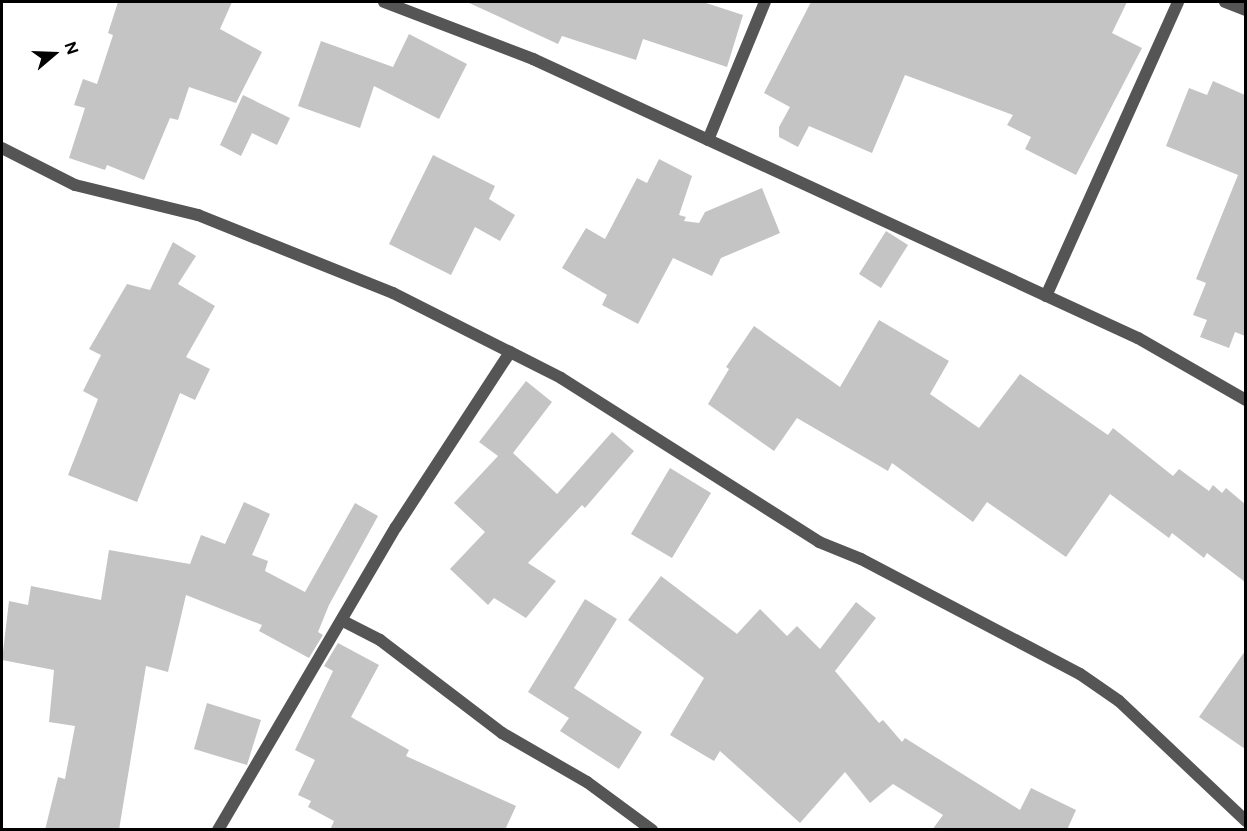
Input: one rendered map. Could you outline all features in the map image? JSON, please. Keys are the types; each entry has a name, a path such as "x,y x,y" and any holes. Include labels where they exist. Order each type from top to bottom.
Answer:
{"street":[{"path":"384,2 533,58 1167,352 1245,400"},
{"path":"708,140 765,2"},
{"path":"1046,296 1178,2"},
{"path":"1225,2 1245,10"},
{"path":"2,148 75,185 198,215 393,292 561,378 819,542 861,559 1080,674 1119,700 1245,821"},
{"path":"218,830 343,621 396,527 510,352"},
{"path":"343,621 380,640 502,733 587,782 652,830"}],"building":[{"path":"118,2 232,2 220,29 262,52 236,103 189,87 178,120 170,118 144,180 107,165 105,170 69,158 85,108 74,105 83,79 97,84 113,35 108,33"},
{"path":"467,2 703,2 743,15 727,67 643,39 636,60 562,36 558,44"},
{"path":"811,2 1127,2 1112,33 1142,48 1076,175 1025,149 1031,137 1007,125 1013,115 905,75 872,153 809,126 798,147 779,137 779,127 790,107 764,93"},
{"path":"409,34 467,64 439,119 374,86 360,128 298,106 321,41 393,67"},
{"path":"1213,81 1245,95 1245,336 1235,332 1229,348 1200,337 1207,320 1193,315 1206,283 1196,279 1238,175 1166,146 1189,88 1207,95"},
{"path":"243,95 290,118 277,145 252,133 241,156 220,145"},
{"path":"433,155 495,186 489,199 515,215 500,241 475,227 451,275 389,244"},
{"path":"659,159 692,176 679,215 686,217 684,221 699,223 705,212 762,188 780,233 721,258 712,276 673,258 638,324 602,305 607,295 562,268 586,228 605,239 637,178 647,183"},
{"path":"886,231 908,245 881,288 859,274"},
{"path":"173,242 196,256 178,284 215,306 186,357 210,369 195,400 180,393 137,502 68,475 98,399 83,391 101,355 89,349 127,284 150,290"},
{"path":"879,320 949,361 930,394 979,428 1020,374 1108,435 1113,428 1173,476 1179,469 1209,491 1213,485 1222,493 1226,488 1245,504 1245,582 1207,553 1204,558 1172,533 1169,538 1110,494 1066,557 987,502 973,522 892,463 888,471 797,418 774,451 708,404 729,369 726,367 754,326 840,387"},
{"path":"526,381 552,402 513,453 557,494 612,432 634,451 585,508 582,505 528,563 556,581 526,618 494,598 488,605 450,569 485,532 454,503 498,456 479,442"},
{"path":"670,468 711,493 672,558 631,534"},
{"path":"244,502 270,514 252,555 268,561 265,571 305,592 355,503 378,516 329,605 318,632 323,635 309,658 259,631 262,625 186,595 168,672 146,666 119,830 45,830 58,777 65,779 75,726 49,722 54,670 2,660 9,601 28,605 31,586 101,600 109,550 190,564 201,535 225,544"},
{"path":"661,576 737,634 760,609 787,636 797,626 820,649 856,602 876,618 835,671 879,723 883,720 902,742 905,738 1020,810 1031,788 1076,810 1067,830 932,830 943,815 893,784 870,803 845,772 800,823 720,751 714,761 670,735 704,678 628,620"},
{"path":"585,599 617,619 574,688 642,732 619,769 560,731 569,718 528,692"},
{"path":"338,643 379,665 351,717 409,750 406,756 516,806 505,830 330,830 334,821 308,807 311,801 298,795 315,760 295,750 333,671 324,666"},
{"path":"1245,651 1245,749 1199,717"},
{"path":"207,703 261,720 247,765 194,749"}]}
